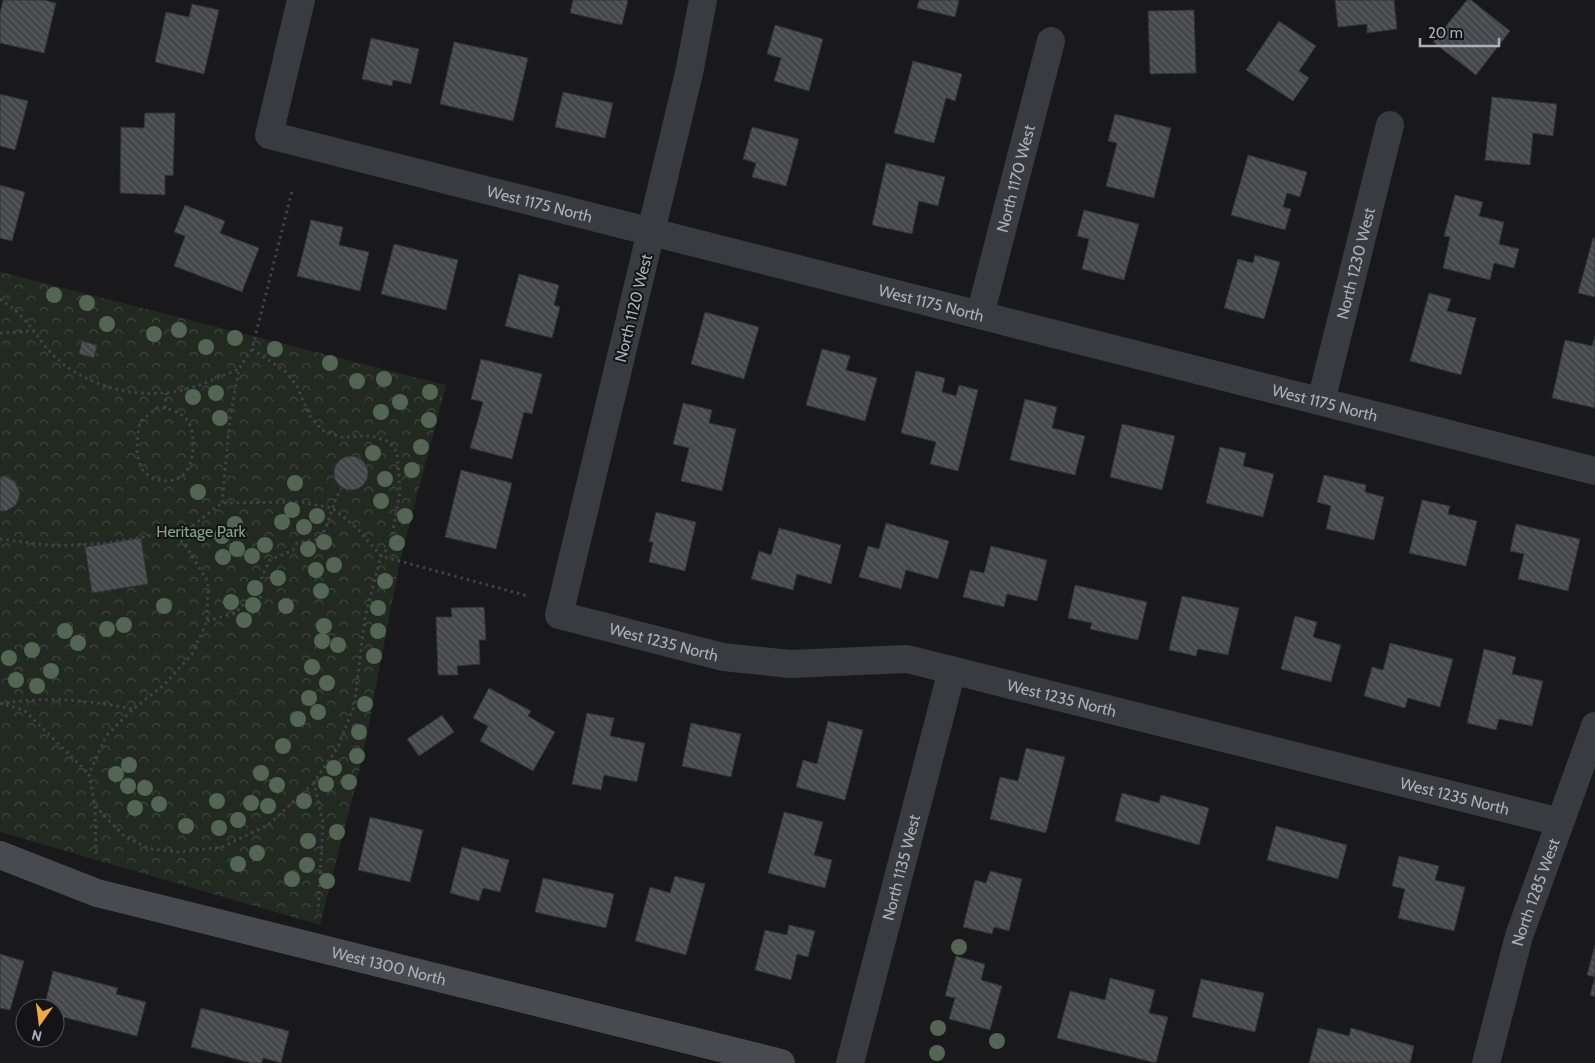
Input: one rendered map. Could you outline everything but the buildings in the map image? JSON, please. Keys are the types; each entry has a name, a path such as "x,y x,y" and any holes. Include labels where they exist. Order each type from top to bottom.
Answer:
{"street":[{"name":"West 1175 North","path":"301,0 269,135 1595,471"},
{"name":"North 1120 West","path":"559,615 689,73 703,0"},
{"name":"North 1170 West","path":"980,315 1051,41"},
{"name":"North 1230 West","path":"1320,401 1390,125"},
{"name":"West 1235 North","path":"559,615 723,657 790,664 907,659 1560,822"},
{"name":"North 1135 West","path":"850,1063 952,670"},
{"name":"North 1285 West","path":"1486,1063 1519,936 1595,726"},
{"name":"West 1300 North","path":"0,855 98,893 781,1063"}],"path":[{"path":"222,503 230,418 239,368 252,349 292,192"},
{"path":"0,299 21,316 56,358 84,377 116,389 166,393 195,387 239,368"},
{"path":"0,333 32,331"},
{"path":"95,806 124,836 150,849 177,852 222,847 268,825 314,782 338,747 354,706 365,617 381,556 390,546 400,492 397,452 389,442 372,436 340,437 322,430 309,415 297,386 286,372 252,349"},
{"path":"165,408 166,393"},
{"path":"157,408 165,408 186,419 191,430 192,446 190,465 183,476 163,481 153,479 145,472 139,463 136,450 140,422 157,408"},
{"path":"207,621 235,613 246,600 260,604 262,576 270,560 293,550 297,543 319,539 325,532 332,508 339,493"},
{"path":"0,539 55,546 107,543 173,532 192,526 222,503 301,502 332,508 358,529 381,556 528,596"},
{"path":"186,546 192,526"},
{"path":"96,854 95,806 89,774 106,736 133,709 164,685 192,654 207,621 208,582 186,546 173,532"},
{"path":"2,704 66,700 104,703 133,709"},
{"path":"2,704 24,710 89,774"},
{"path":"314,782 323,823 318,911"}],"green space":[{"name":"Heritage Park","path":"0,272 446,385 400,561 362,760 320,925 0,832"}]}
